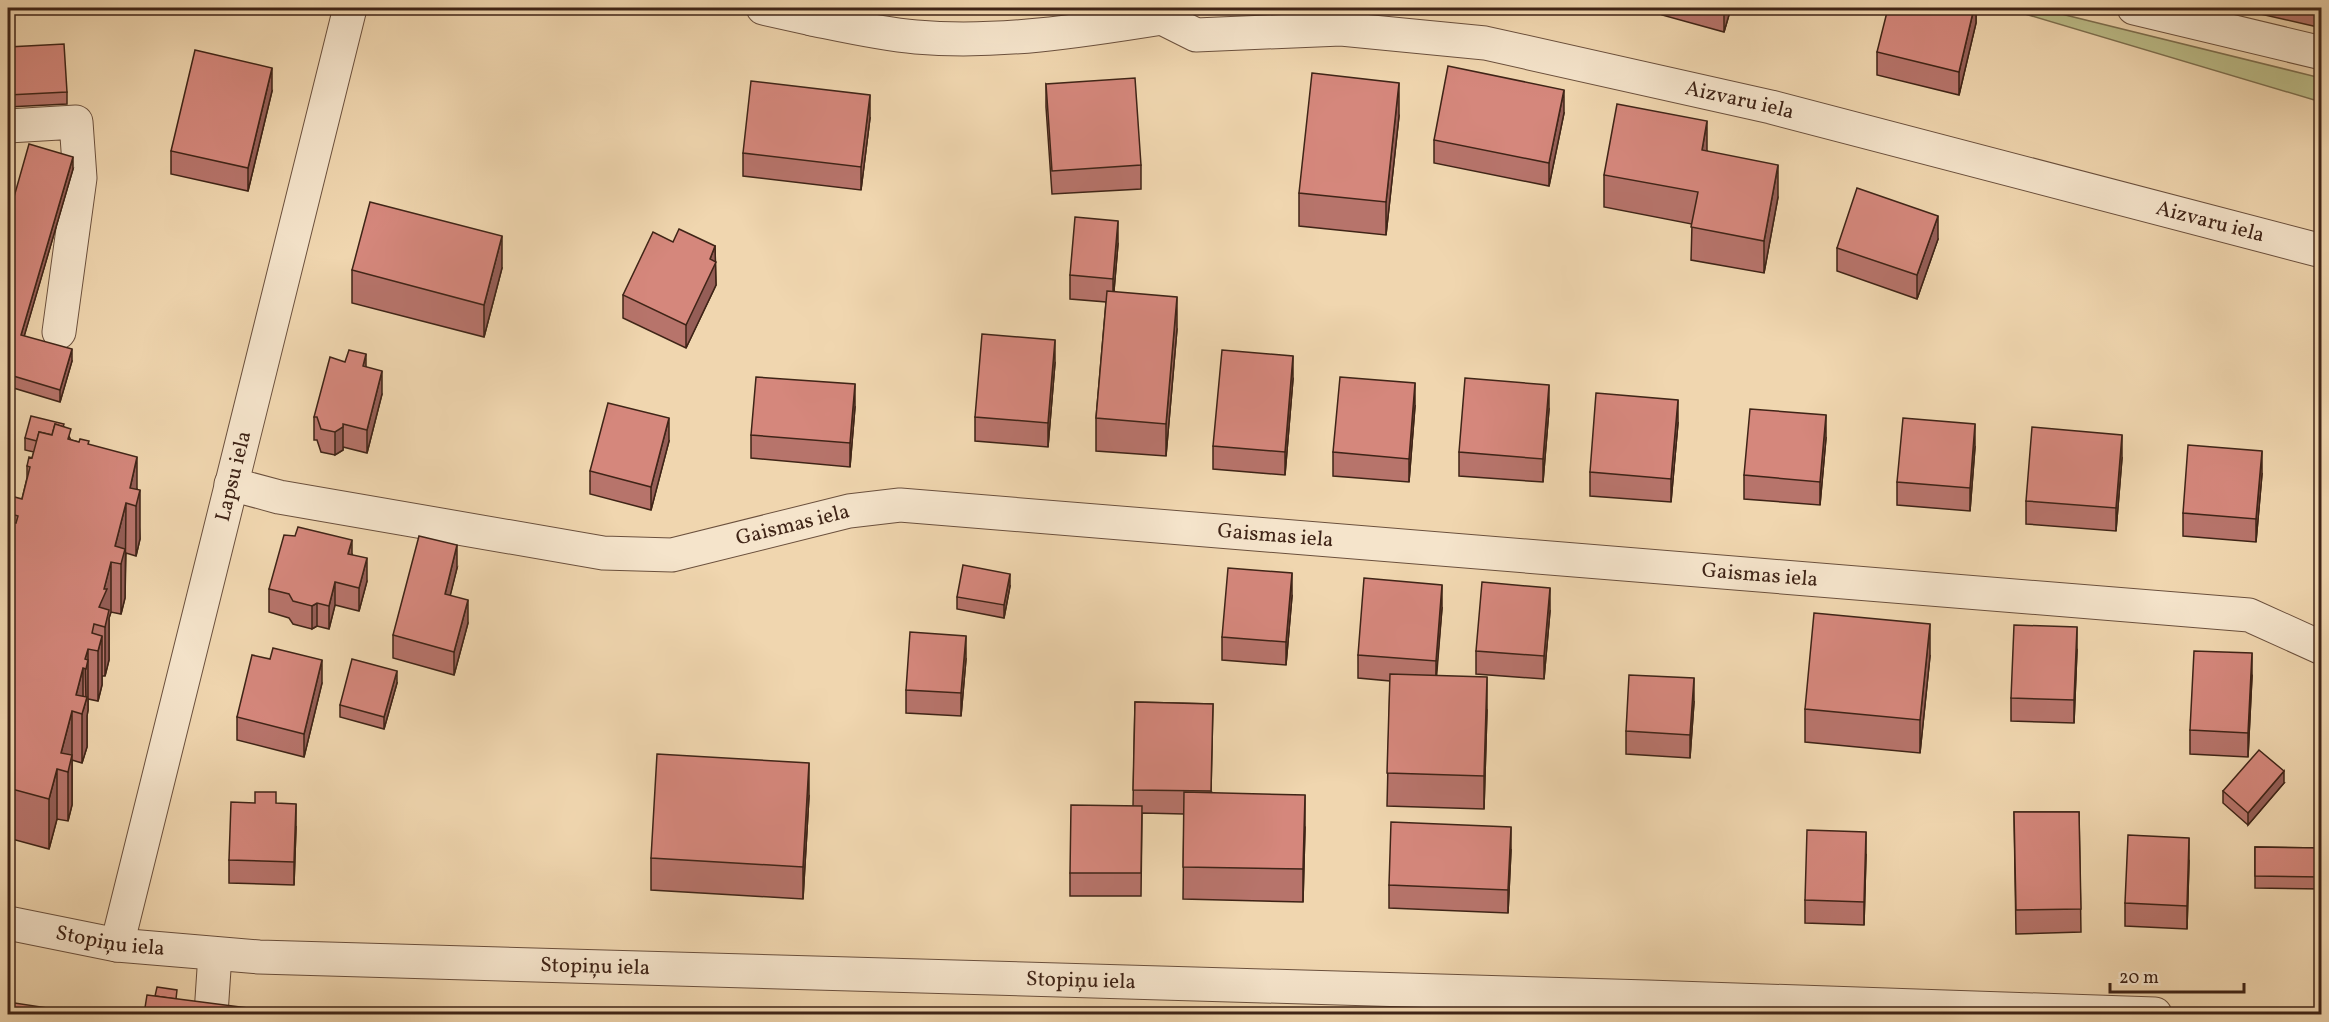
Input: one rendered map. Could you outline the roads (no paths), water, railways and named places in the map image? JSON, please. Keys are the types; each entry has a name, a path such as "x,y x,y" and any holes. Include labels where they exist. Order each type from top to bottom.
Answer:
{"street":[{"name":"Lapsu iela","path":"117,945 350,8"},
{"path":"763,8 814,13 917,37 1011,38 1106,27 1160,13"},
{"path":"2133,8 2322,53"},
{"name":"Aizvaru iela","path":"1160,13 1196,35 1341,29 1485,43 1771,107 2322,251"},
{"path":"9,132 76,122 80,178 59,332"},
{"name":"Gaismas iela","path":"231,484 279,497 603,553 672,555 849,511 900,505 2249,615 2322,648"},
{"name":"Stopiņu iela","path":"8,922 117,945 283,958 1648,1006 2155,1014"},
{"path":"211,1014 215,954"}]}
